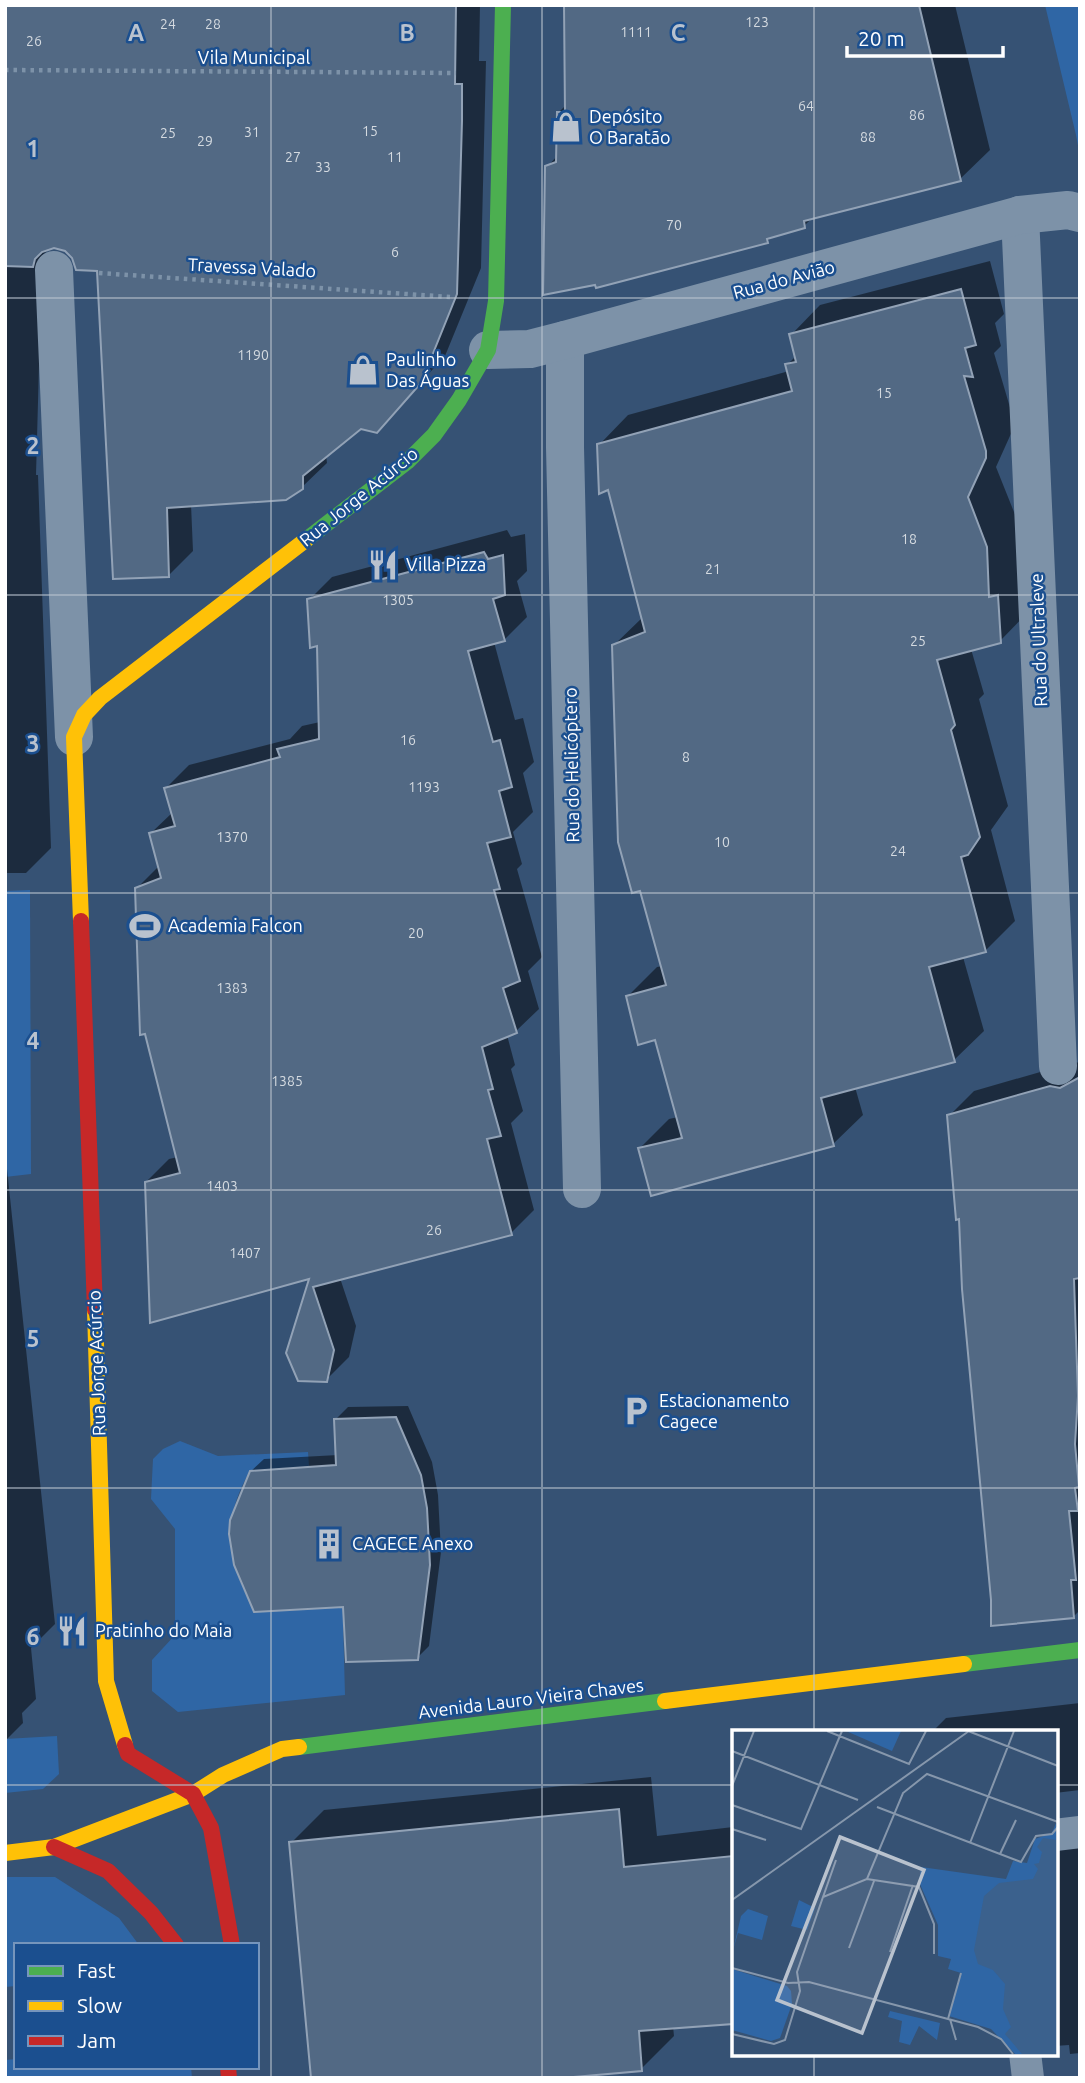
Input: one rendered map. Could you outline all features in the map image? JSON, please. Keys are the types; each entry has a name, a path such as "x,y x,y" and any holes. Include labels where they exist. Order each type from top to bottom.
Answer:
{"street":[{"name":"Rua Jorge Acúrcio","path":"74,737 84,715 100,698 407,462 435,435 459,400 488,350 496,300 503,5"},
{"name":"Rua do Avião","path":"488,350 530,349 1020,215 1068,211 1080,213"},
{"name":"Rua do Ultraleve","path":"1020,215 1058,1066"},
{"name":"Rua Jorge Acúrcio","path":"54,270 74,737 106,1681 128,1754 193,1794"},
{"name":"Rua do Helicóptero","path":"565,340 565,447 582,1189"},
{"name":"Avenida Lauro Vieira Chaves","path":"5,1853 54,1847 193,1794 223,1775 282,1749 1080,1650"},
{"path":"193,1794 211,1828 232,1943"},
{"path":"54,1847 108,1871 151,1913 174,1943"}],"lane":[{"path":"1057,1835 1080,1832"},
{"path":"1025,2055 1028,2078"}],"path":[{"name":"Vila Municipal","path":"5,70 502,74"},
{"name":"Travessa Valado","path":"54,270 496,300"}],"shaded area":[{"path":"1045,5 1080,5 1080,156 1076,135"},
{"path":"30,890 31,1174 5,1177 5,891"},
{"path":"180,1441 218,1456 308,1452 310,1480 292,1468 250,1471 234,1508 231,1525 233,1559 255,1612 299,1610 299,1588 342,1586 345,1695 178,1712 152,1691 152,1660 175,1635 175,1529 151,1499 153,1459 163,1449"},
{"path":"57,1736 59,1774 43,1789 5,1793 5,1739"},
{"path":"5,1877 55,1877 119,1918 138,1943 14,1943 14,1986 5,1987"},
{"path":"14,2059 14,2069 191,2069 192,2078 5,2078 5,2060"}],"building":[{"path":"5,5 456,5 455,84 462,84 457,294 421,383 377,433 361,429 303,476 303,489 286,500 167,508 169,577 113,579 97,271 76,270 72,258 65,251 54,248 42,252 35,259 33,267 5,266"},
{"path":"564,5 919,5 961,181 804,221 805,228 767,239 768,243 596,288 595,285 543,295 545,166 556,162 557,112 565,112"},
{"path":"961,289 976,345 965,348 973,377 964,376 986,451 986,458 968,497 987,547 989,597 998,595 1001,643 937,660 955,725 951,730 980,837 968,855 961,857 986,952 929,967 955,1062 821,1098 834,1146 651,1196 638,1148 682,1138 655,1040 638,1045 626,996 666,985 640,891 632,893 618,842 612,645 645,632 608,490 599,494 597,444 792,391 785,364 796,362 789,334"},
{"path":"484,552 488,559 503,555 505,595 493,599 505,641 468,651 493,742 500,740 512,787 499,791 511,837 487,843 500,889 494,890 520,981 503,988 517,1033 482,1047 493,1089 488,1090 501,1136 487,1139 512,1235 313,1287 334,1350 327,1382 298,1381 286,1353 309,1279 150,1323 145,1182 180,1173 145,1034 140,1035 135,888 161,878 149,833 175,826 164,788 280,757 277,749 319,739 317,646 310,648 307,599"},
{"path":"1080,1077 1080,1278 1074,1279 1078,1396 1075,1444 1079,1487 1075,1488 1078,1511 1069,1511 1076,1580 1071,1580 1074,1618 991,1626 991,1600 962,1289 959,1219 956,1220 947,1115 1050,1086 1060,1088"},
{"name":"CAGECE Anexo","path":"396,1417 421,1475 427,1508 430,1565 418,1660 346,1662 343,1607 254,1612 234,1565 229,1534 230,1520 250,1471 336,1465 334,1419"},
{"path":"619,1809 624,1867 732,1856 732,2024 639,2031 642,2071 562,2078 311,2078 289,1842"}],"traffic: fast":[{"path":"307,539 407,462 434,435 459,400 488,350 496,301 503,5"},
{"path":"964,1664 1080,1650"},
{"path":"299,1747 665,1701"}],"traffic: slow":[{"path":"81,921 74,737 84,715 100,698 307,539"},
{"path":"95,1310 106,1681 125,1745"},
{"path":"665,1701 964,1664"},
{"path":"5,1853 54,1847 193,1794 223,1775 282,1749 299,1747"}],"traffic: jam":[{"path":"81,921 95,1310"},
{"path":"125,1745 128,1754 193,1794 211,1828 232,1943"},
{"path":"54,1847 108,1871 151,1913 174,1943"},
{"path":"228,2069 229,2078"}],"place":[{"name":"Depósito O Baratão","path":"566,127"},
{"name":"Paulinho Das Águas","path":"363,370"},
{"name":"Villa Pizza","path":"383,565"},
{"name":"Academia Falcon","path":"145,926"},
{"name":"Estacionamento Cagece","path":"636,1411"},
{"name":"CAGECE Anexo","path":"329,1544"},
{"name":"Pratinho do Maia","path":"72,1631"}]}
